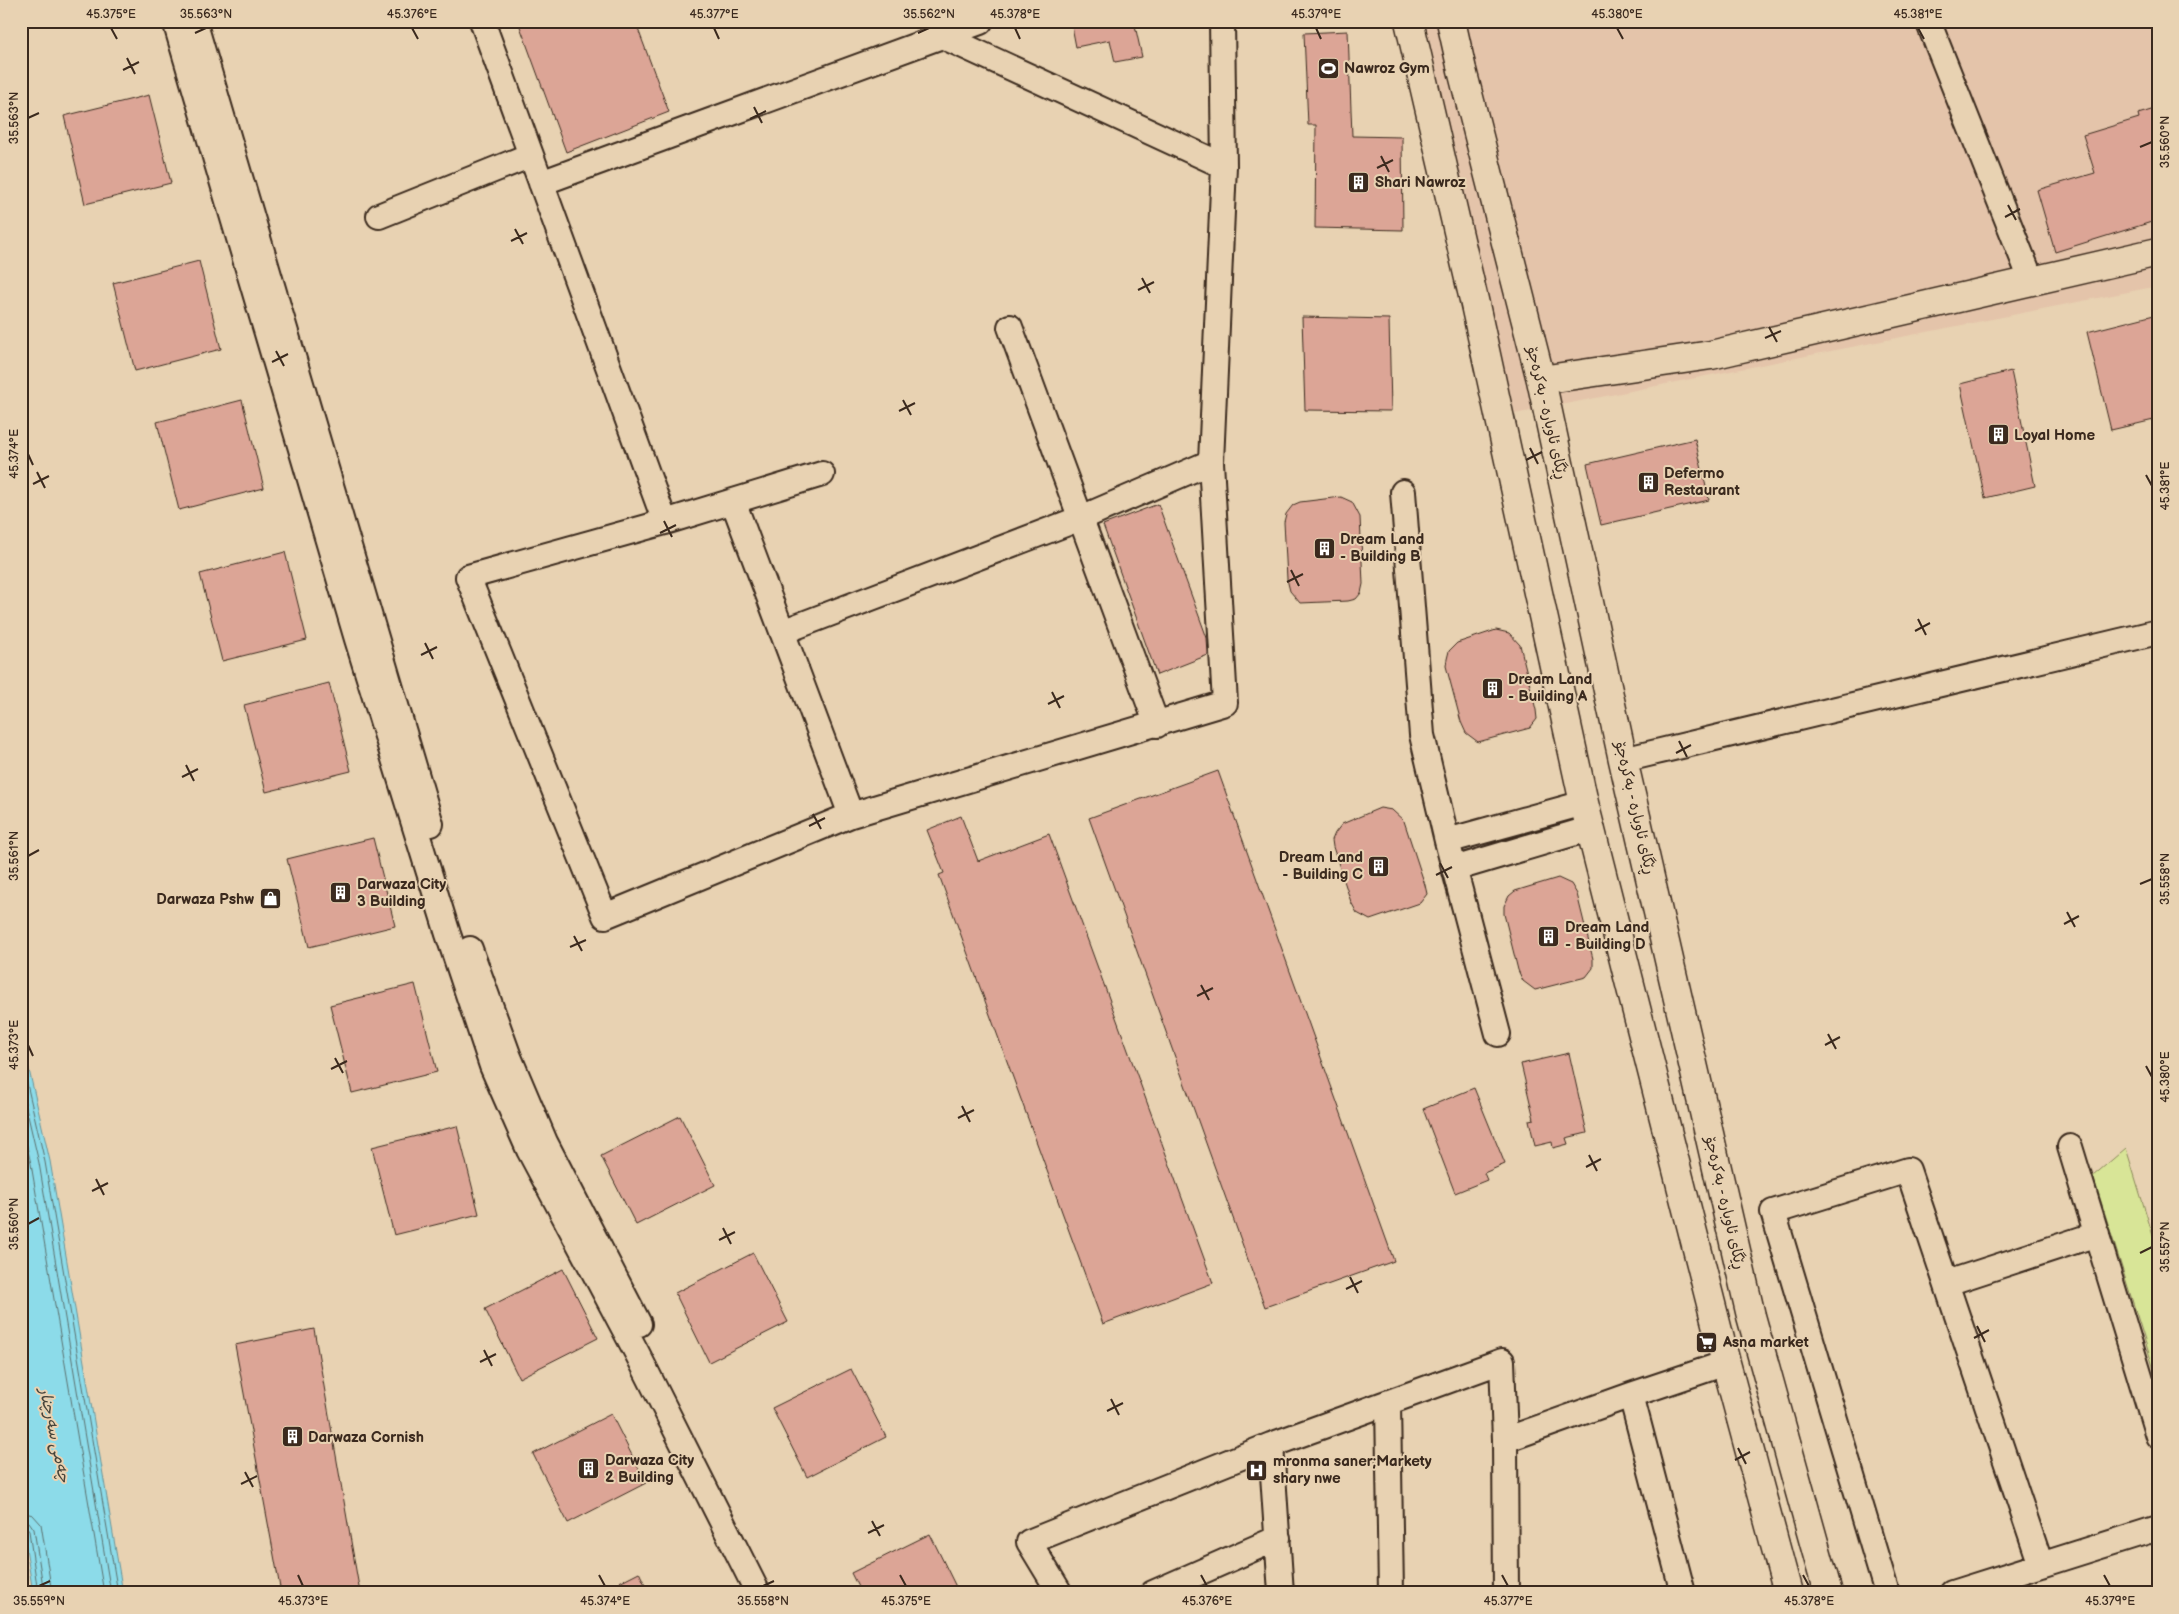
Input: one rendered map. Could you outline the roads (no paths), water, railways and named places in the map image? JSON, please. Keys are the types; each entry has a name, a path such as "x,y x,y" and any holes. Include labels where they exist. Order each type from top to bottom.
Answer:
{"main road":[{"path":"1409,21 1474,300 1588,815 1782,1591"},
{"name":"ڕێگای ئاوبارە - بەکرەجۆ","path":"1451,21 1541,380 1623,760 1738,1258 1752,1316 1828,1593"},
{"path":"1541,380 1711,355 2158,252"},
{"path":"1700,1261 1708,1270 1720,1273 1732,1268 1738,1258"},
{"path":"1716,1322 1718,1308 1726,1302 1735,1302 1752,1316"}],"street":[{"path":"175,21 356,639 448,934 492,1066 529,1150 637,1353 758,1593"},
{"path":"194,21 462,927 509,1057 545,1142 775,1593"},
{"path":"482,21 665,522"},
{"path":"822,474 665,522 468,577 605,916 851,815 1157,725 1225,703 1211,462 1224,166 1222,21"},
{"path":"1928,21 2032,282"},
{"path":"541,183 980,22 994,61"},
{"path":"942,36 1224,166"},
{"path":"379,216 531,156"},
{"path":"1010,327 1157,725"},
{"path":"782,632 1081,518 1211,462"},
{"path":"1403,492 1422,735 1454,869 1498,1034"},
{"path":"733,501 851,815"},
{"path":"1623,760 2158,632"},
{"path":"1447,841 1588,815"},
{"path":"1454,869 1588,815"},
{"path":"2070,1147 2158,1436"},
{"path":"1887,1593 1773,1212 1908,1170 2041,1565"},
{"path":"1946,1283 2097,1234"},
{"path":"1060,1593 1029,1542 1270,1445 1502,1362 1505,1440 1506,1593"},
{"path":"1505,1440 1726,1363"},
{"path":"1631,1395 1683,1593"},
{"path":"1388,1403 1391,1593"},
{"path":"1270,1445 1281,1593"},
{"path":"1952,1593 2158,1528"},
{"path":"1154,1593 1278,1538"}],"water":[{"name":"چەمی سەرچنار","path":"21,1035 50,1161 123,1593 33,1593 21,1516"}],"place":[{"name":"Nawroz Gym","path":"1328,68"},
{"name":"Shari Nawroz","path":"1359,182"},
{"name":"Loyal Home","path":"1998,435"},
{"name":"Defermo Restaurant","path":"1648,482"},
{"name":"Dream Land - Building B","path":"1324,548"},
{"name":"Dream Land - Building A","path":"1492,688"},
{"name":"Dream Land - Building C","path":"1379,866"},
{"name":"Darwaza City 3 Building","path":"341,893"},
{"name":"Darwaza Pshw","path":"270,899"},
{"name":"Dream Land - Building D","path":"1549,936"},
{"name":"Asna market","path":"1707,1342"},
{"name":"Darwaza Cornish","path":"292,1437"},
{"name":"Darwaza City 2 Building","path":"589,1469"},
{"name":"mronma saner;Markety shary nwe","path":"1257,1470"}]}
